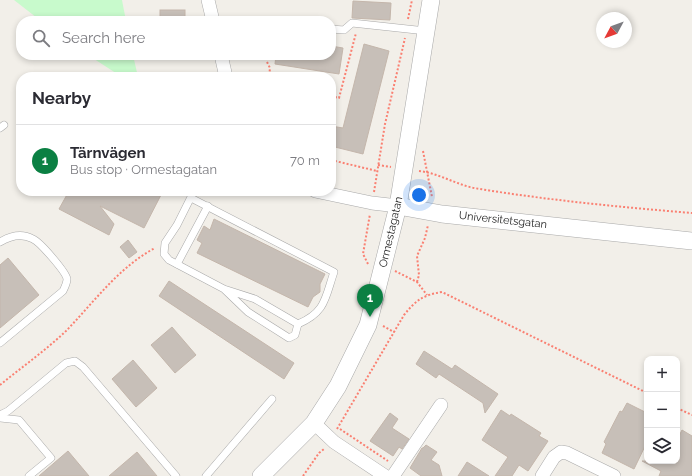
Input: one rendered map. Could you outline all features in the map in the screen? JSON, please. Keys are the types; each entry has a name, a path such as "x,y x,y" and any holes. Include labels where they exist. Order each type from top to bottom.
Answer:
{"street":[{"path":"208,0 212,16"},
{"name":"Ormestagatan","path":"261,476 314,423 338,386 368,325 398,206 431,0"},
{"path":"222,60 225,72"},
{"name":"Universitetsgatan","path":"336,196 430,212 692,241"},
{"path":"395,472 441,405"},
{"path":"314,423 334,442 384,476"},
{"path":"542,476 554,457 561,452 614,476"}],"lane":[{"path":"336,29 344,30 352,23 426,31"},
{"path":"191,196 177,225 164,243 164,254 169,260 224,289 255,299 298,324"},
{"path":"195,196 208,206 334,272 323,306 312,318 298,324"},
{"path":"177,264 208,206"},
{"path":"0,242 8,237 23,236 34,239 64,272 67,280 63,291 0,343"},
{"path":"224,289 248,312 289,338 295,335 298,324"},
{"path":"0,416 66,363 75,361 84,366 176,476"},
{"path":"206,476 272,399"},
{"path":"0,416 19,420 51,458 29,476"}],"path":[{"path":"372,203 378,165 412,0"},
{"path":"336,97 339,98 358,24"},
{"path":"268,62 270,72"},
{"path":"418,282 418,252 426,238 432,195 422,147"},
{"path":"336,161 377,171"},
{"path":"378,165 427,172 472,187 592,204 692,213"},
{"path":"0,385 64,332 89,307 106,287 143,254 164,243"},
{"path":"336,431 394,332 414,303 426,295 442,292 645,392"},
{"path":"381,324 394,332"},
{"path":"680,409 692,415"},
{"path":"338,428 395,472"},
{"path":"303,476 321,450 324,449 330,453"}],"green space":[{"path":"14,0 122,0 125,16 35,16"},
{"path":"96,60 134,60 137,72 114,72"}],"building":[{"path":"353,1 391,3 390,20 352,18"},
{"path":"160,10 185,10 185,16 160,16"},
{"path":"364,44 389,51 363,154 336,147 336,127 343,128"},
{"path":"336,47 343,48 339,74 336,74 336,72 326,72 275,64 275,60 336,60"},
{"path":"66,196 160,196 144,228 100,206 114,224 109,235 59,209"},
{"path":"214,219 325,274 320,284 320,292 313,297 308,307 197,253 202,243 197,240 204,226 210,230"},
{"path":"128,240 137,252 129,258 120,247"},
{"path":"8,258 39,295 0,328 0,265"},
{"path":"169,281 294,363 284,379 159,296"},
{"path":"172,327 196,355 175,373 151,345"},
{"path":"424,351 452,369 455,365 498,394 485,413 483,403 439,374 436,378 416,364"},
{"path":"133,360 157,388 136,407 112,379"},
{"path":"627,403 644,412 644,448 634,469 602,453 606,444 604,442 620,411 622,412"},
{"path":"501,410 510,416 511,414 541,433 539,436 548,441 528,471 519,465 512,476 495,476 508,457 482,440"},
{"path":"390,413 398,419 392,428 409,439 402,449 399,447 393,456 370,441"},
{"path":"682,430 692,436 692,476 659,476 661,471 648,464 680,464 680,434"},
{"path":"426,445 437,452 431,460 439,465 442,476 421,476 410,468 422,448"},
{"path":"68,451 89,476 39,476"},
{"path":"137,452 157,476 109,476"},
{"path":"467,462 489,476 458,476"}],"place":[{"name":"Tärnvägen","path":"370,317"}]}
